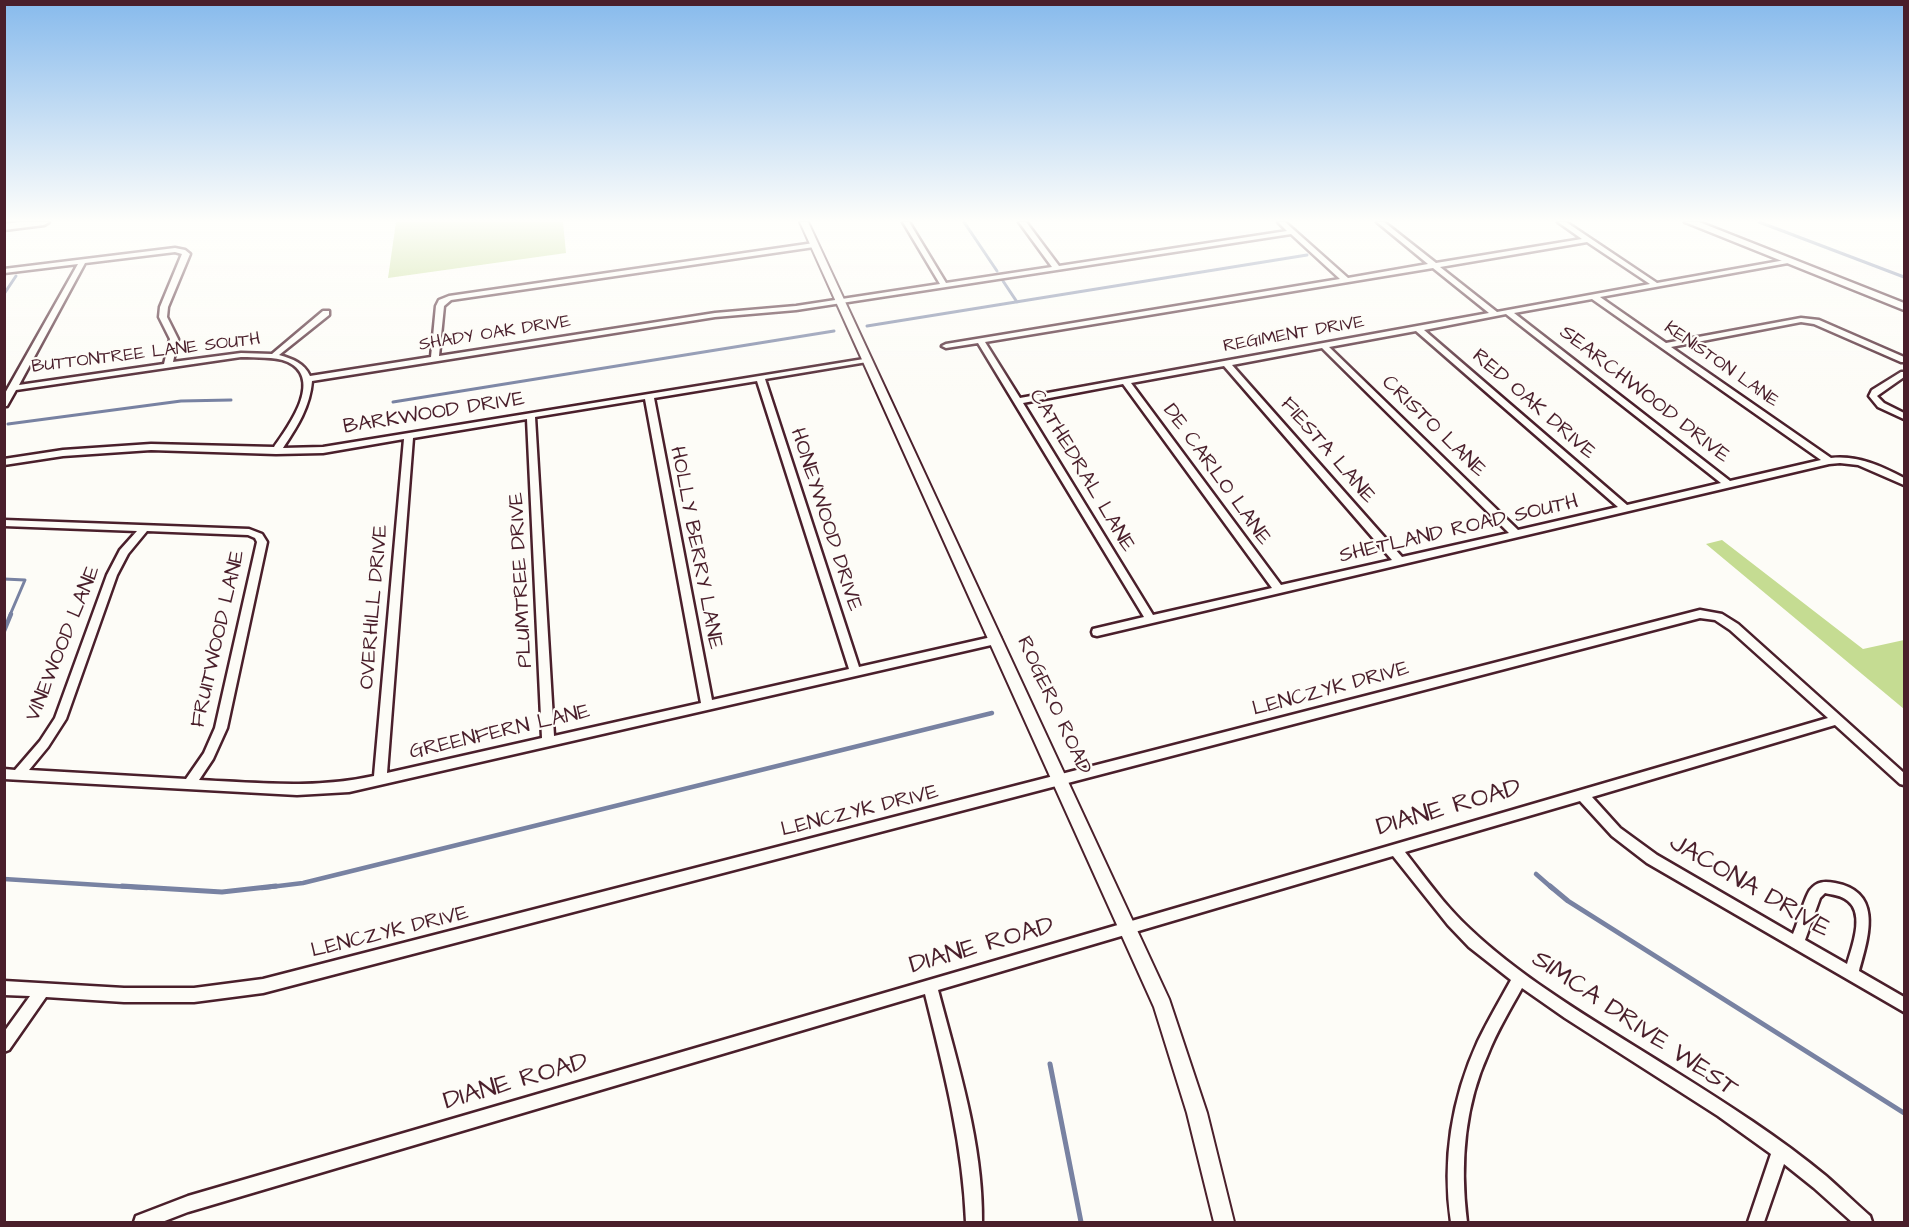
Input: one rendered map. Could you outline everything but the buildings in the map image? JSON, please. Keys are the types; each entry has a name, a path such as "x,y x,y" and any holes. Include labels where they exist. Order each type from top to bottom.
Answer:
{"main road":[{"path":"1834,279 1905,307"}],"street":[{"path":"4,404 73,279"},
{"path":"168,366 174,339 163,317 164,307 176,279"},
{"path":"435,358 440,306 449,298 576,279"},
{"name":"ROGERO ROAD","path":"830,279 1163,1005 1191,1084 1212,1164 1224,1222"},
{"path":"941,279 944,285"},
{"name":"SHADY OAK DRIVE","path":"309,379 715,315 764,312 982,279"},
{"path":"946,346 1350,279"},
{"path":"1452,279 1495,314"},
{"path":"1647,279 1656,285"},
{"name":"REGIMENT DRIVE","path":"1018,400 1688,279"},
{"name":"KENISTON LANE","path":"1593,296 1829,461"},
{"name":"SEARCHWOOD DRIVE","path":"1508,312 1729,485"},
{"path":"275,355 326,313"},
{"path":"1665,346 1801,320 1823,324 1905,360"},
{"name":"RED OAK DRIVE","path":"1417,328 1626,509"},
{"name":"CATHEDRAL LANE","path":"981,341 1150,619"},
{"name":"CRISTO LANE","path":"1324,346 1517,535"},
{"name":"BUTTONTREE LANE SOUTH","path":"13,388 241,356 275,355 297,363 308,372 309,379"},
{"name":"BARKWOOD DRIVE","path":"4,462 63,453 129,448 323,450 867,360"},
{"name":"FIESTA LANE","path":"1226,363 1400,562"},
{"path":"1905,374 1875,392 1876,400 1905,416"},
{"name":"HONEYWOOD DRIVE","path":"760,378 855,672"},
{"path":"276,451 302,411 309,379"},
{"name":"DE CARLO LANE","path":"1125,381 1279,590"},
{"name":"HOLLY BERRY LANE","path":"649,396 707,706"},
{"name":"PLUMTREE DRIVE","path":"531,416 548,742"},
{"name":"OVERHILL DRIVE","path":"380,781 409,436"},
{"name":"SHETLAND ROAD SOUTH","path":"1097,632 1829,461 1843,459 1859,461 1905,482"},
{"name":"FRUITWOOD LANE","path":"4,523 249,532 259,536 262,542 220,728 209,756 189,784"},
{"name":"VINEWOOD LANE","path":"19,774 44,744 60,719 112,575 124,552 145,528"},
{"name":"LENCZYK DRIVE","path":"4,988 124,995 194,995 263,986 1700,614 1718,617 1734,627 1838,720"},
{"name":"GREENFERN LANE","path":"4,774 314,790 349,787 996,640"},
{"path":"1838,720 1905,780"},
{"name":"DIANE ROAD","path":"142,1222 188,1204 1838,720"},
{"name":"JACONA DRIVE","path":"1582,795 1616,832 1652,860 1905,1005"},
{"name":"SIMCA DRIVE WEST","path":"1395,849 1440,906 1472,940 1520,978 1780,1151 1840,1198 1864,1222"},
{"path":"1797,942 1815,894 1823,887 1837,888 1854,898 1862,909 1865,921 1851,973"},
{"path":"1459,1222 1455,1194 1460,1117 1479,1056 1520,978"},
{"path":"930,987 956,1085 967,1149 974,1222"},
{"path":"4,1045 43,990"},
{"path":"1756,1222 1780,1151"}],"green space":[{"path":"1722,540 1863,649 1904,640 1904,709 1706,544"}],"waterway":[{"path":"4,294 14,279"},
{"path":"1017,302 1157,279"},
{"path":"1003,281 1017,302"},
{"path":"867,326 1017,302"},
{"path":"393,402 834,331"},
{"path":"8,424 181,401 231,400"},
{"path":"4,579 25,580 10,615"},
{"path":"4,631 11,614"},
{"path":"262,888 303,883 992,713"},
{"path":"1536,874 1552,888"},
{"path":"4,879 147,888"},
{"path":"122,886 222,892 276,886"},
{"path":"1550,886 1568,901 1904,1113"},
{"path":"1050,1064 1081,1222"}]}
